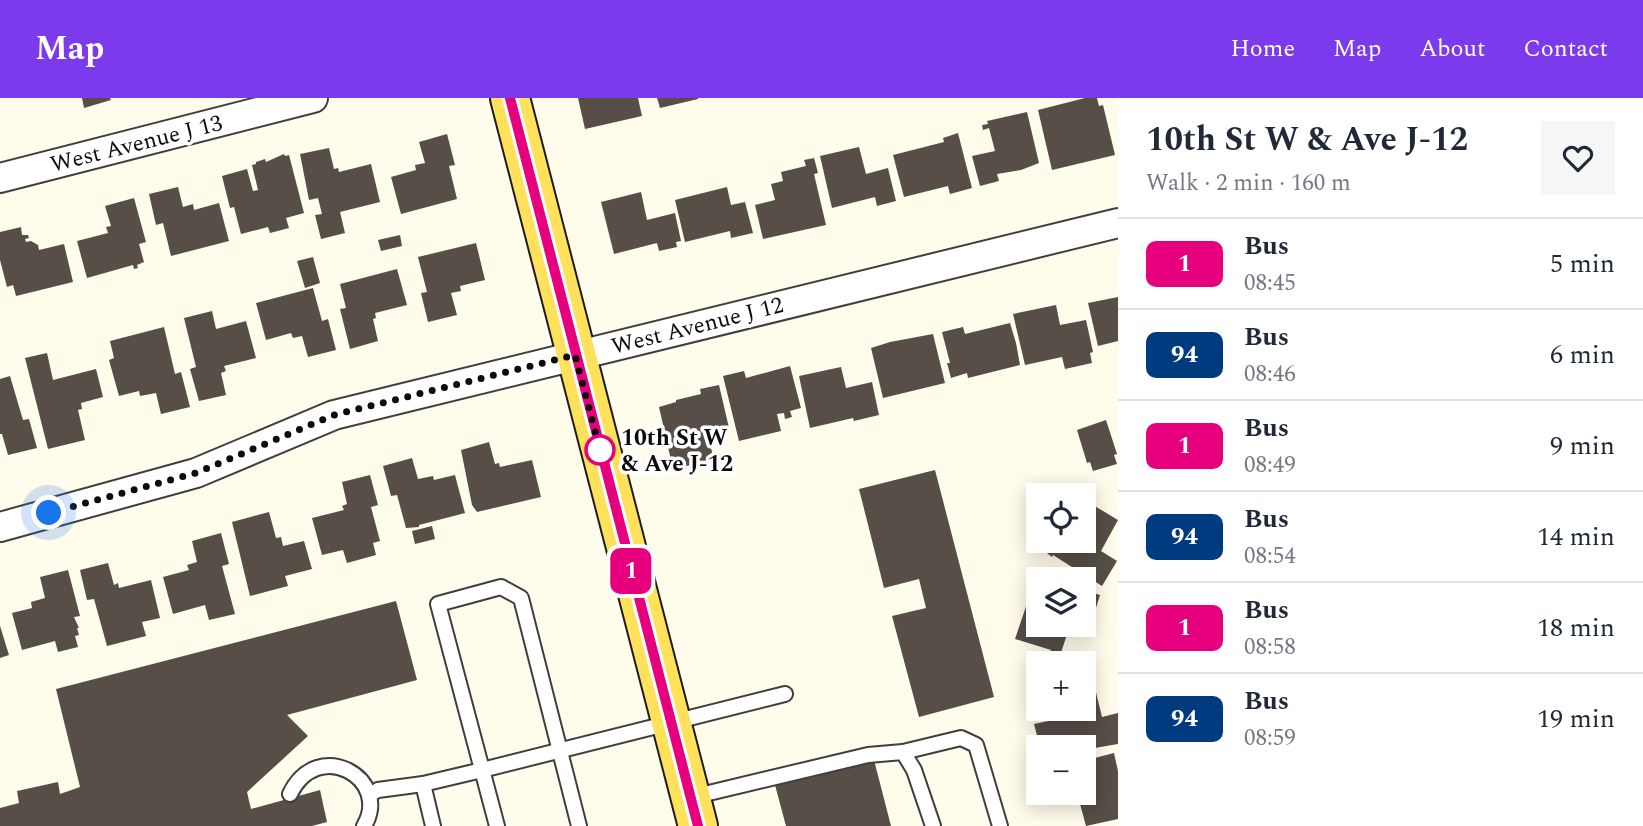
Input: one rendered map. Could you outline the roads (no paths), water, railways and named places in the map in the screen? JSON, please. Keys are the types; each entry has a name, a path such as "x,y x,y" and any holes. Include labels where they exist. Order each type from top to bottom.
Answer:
{"main road":[{"path":"510,98 694,812"}],"street":[{"name":"West Avenue J 13","path":"0,178 313,98"},
{"name":"West Avenue J 12","path":"0,527 196,473 334,415 1118,223"}],"lane":[{"path":"497,826 438,604 501,587 521,598 579,826"},
{"path":"369,795 378,790 423,784 785,694"},
{"path":"694,812 868,754 903,752 961,738 976,745 1000,826"},
{"path":"903,752 915,770 933,826"},
{"path":"290,794 305,773 317,767 343,767 363,783 369,795 370,809 364,826"},
{"path":"423,784 433,826"}],"place":[{"name":"10th St W & Ave J-12","path":"600,450"}]}
